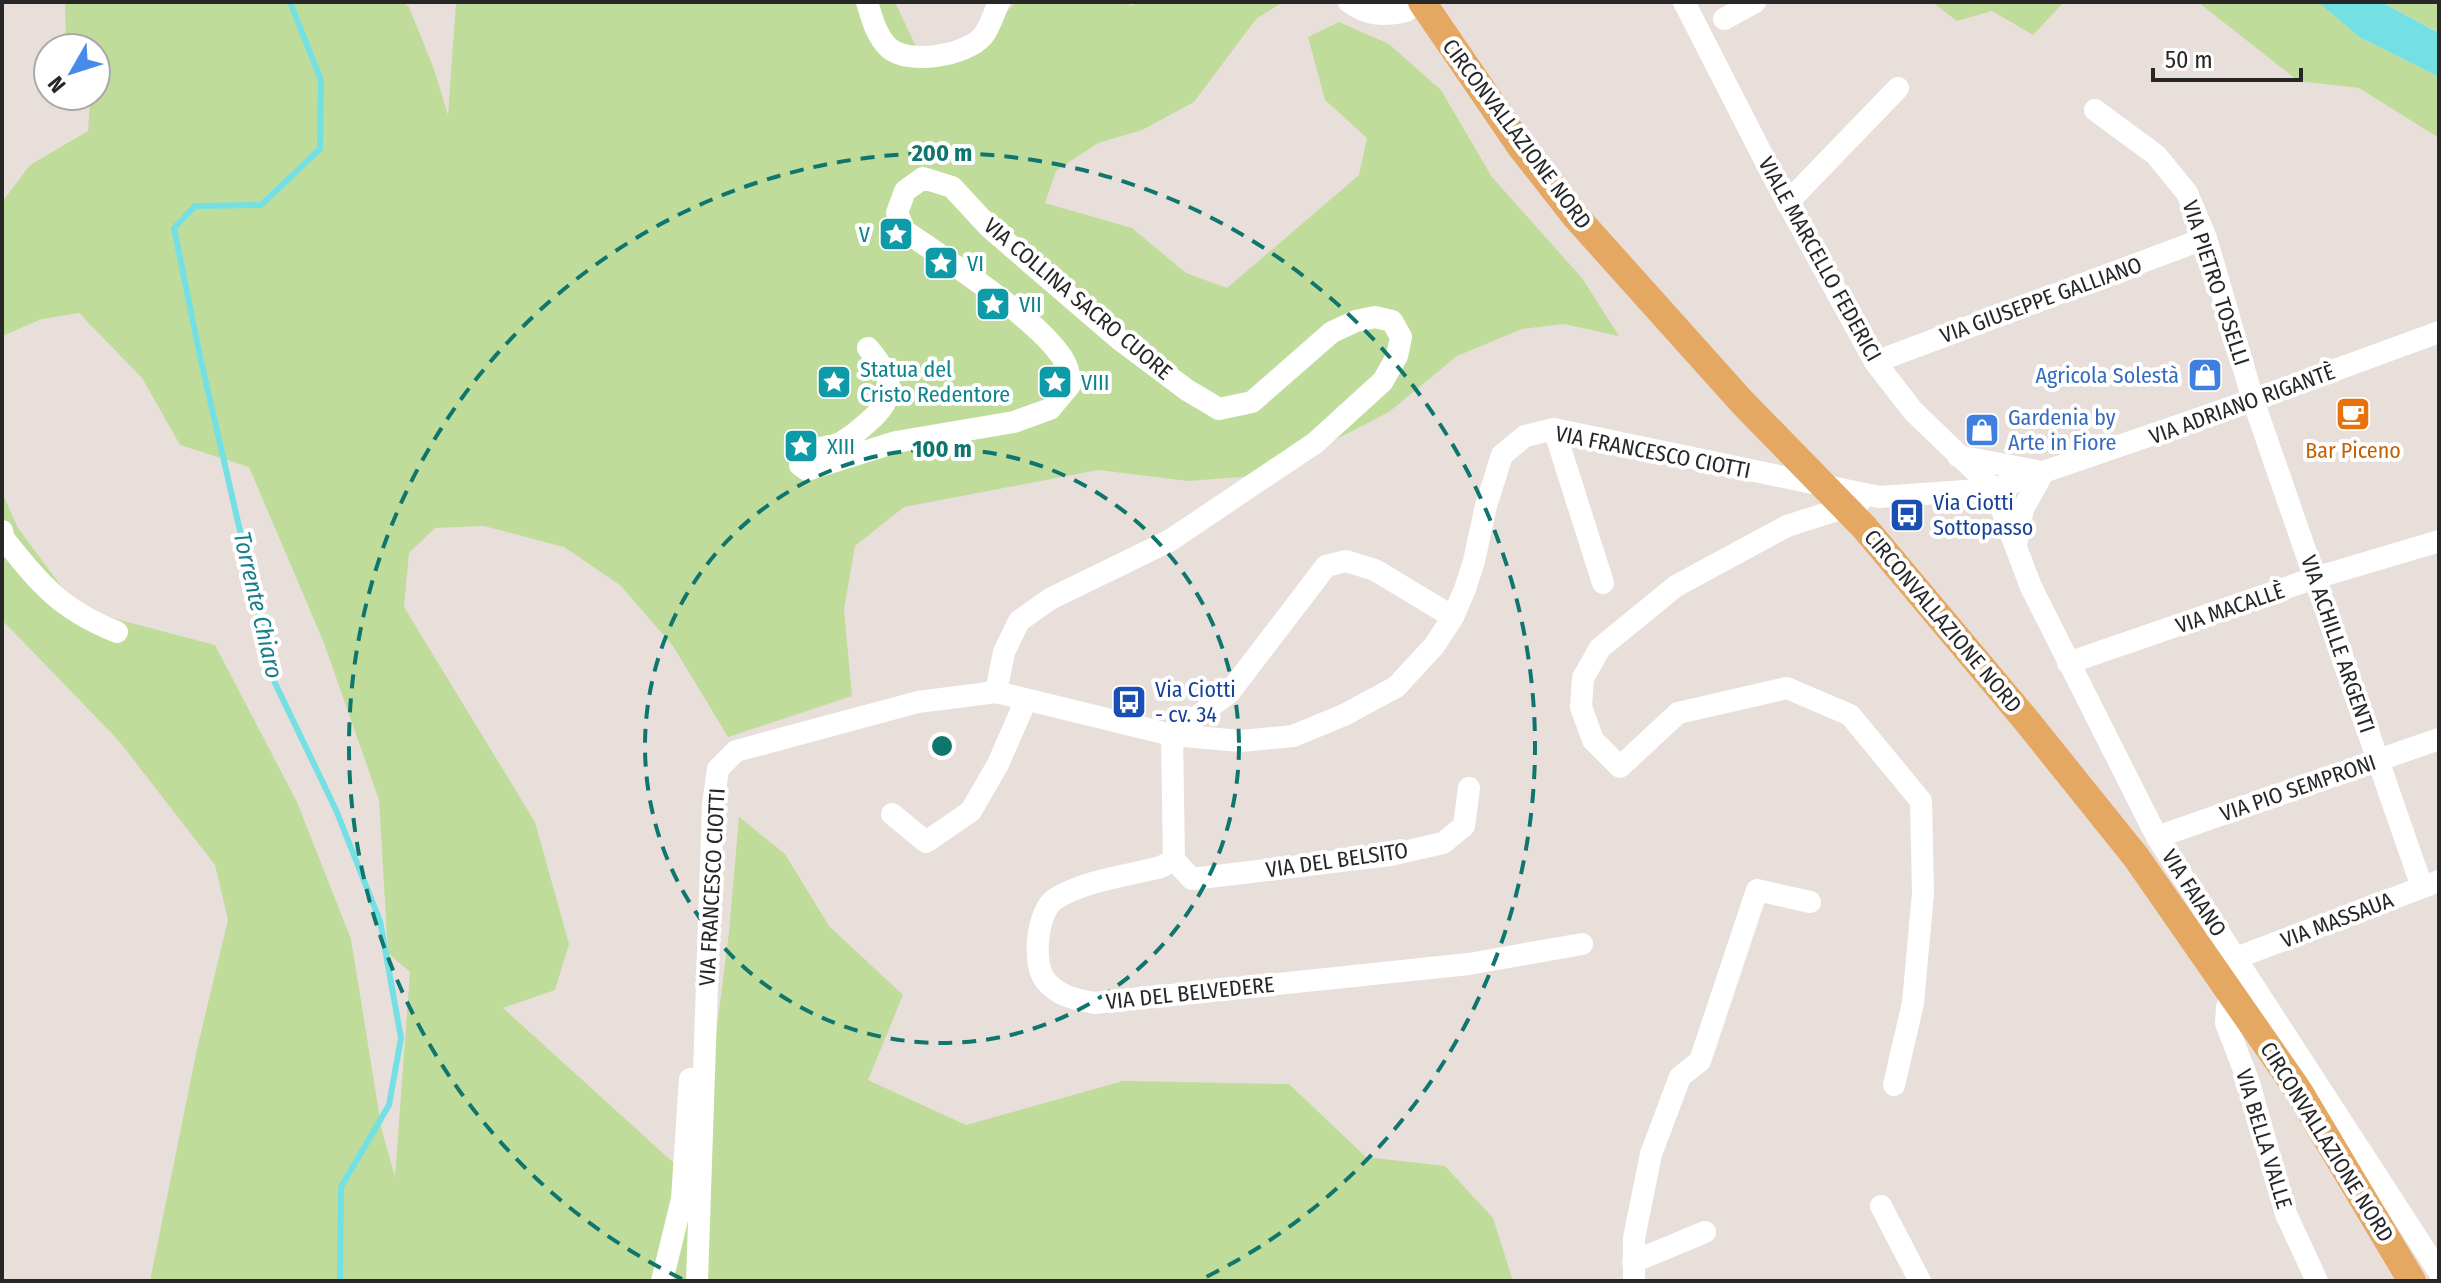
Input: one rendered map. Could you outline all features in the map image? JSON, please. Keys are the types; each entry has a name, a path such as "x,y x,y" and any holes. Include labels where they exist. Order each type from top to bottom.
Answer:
{"main road":[{"name":"CIRCONVALLAZIONE NORD","path":"1414,7 1576,217 1742,402 1864,527 2136,857 2298,1090 2412,1281"}],"street":[{"path":"867,2 877,32 887,47 898,53 925,58 970,48 985,35 999,2"},
{"path":"1349,2 1359,9 1382,16 1414,7"},
{"name":"VIALE MARCELLO FEDERICI","path":"1684,2 1787,203 1875,362 1913,411 1994,489"},
{"path":"1724,19 1755,2"},
{"path":"1787,203 1898,88"},
{"name":"VIA PIETRO TOSELLI","path":"2095,110 2156,155 2187,193 2206,238 2253,400"},
{"name":"VIA COLLINA SACRO CUORE","path":"868,348 881,363 889,382 884,408 847,439 834,445 806,450 800,457 800,465 807,470 896,442 1014,422 1050,409 1070,385 1066,365 1052,345 1023,316 905,231 897,213 905,191 923,178 952,187 990,228 1119,339 1187,390 1219,409 1252,402 1332,332 1356,321 1375,317 1392,321 1401,337 1397,356 1383,381 1315,443 1169,541 1050,599 1019,621 1004,652 996,692"},
{"name":"VIA GIUSEPPE GALLIANO","path":"1875,362 2206,238"},
{"name":"VIA ADRIANO RIGANTÈ","path":"1994,489 2439,332"},
{"name":"VIA ACHILLE ARGENTI","path":"2253,400 2378,760 2431,884"},
{"path":"1554,429 1603,583"},
{"name":"VIA FRANCESCO CIOTTI","path":"697,1281 710,853 718,769 736,751 918,702 996,692 1172,735 1241,741 1293,736 1344,715 1396,687 1434,646 1453,617 1474,561 1486,506 1502,455 1525,436 1554,429 1879,497 1994,489"},
{"path":"1958,456 2043,473 2023,509 2016,545"},
{"name":"VIA FAIANO","path":"1994,489 2031,587 2157,837 2439,1272"},
{"path":"1879,497 1787,526 1676,586 1600,648 1583,678 1581,707 1593,740 1620,767 1678,713 1787,688 1850,715 1860,727 1921,801 1923,893 1913,1003 1894,1085"},
{"path":"2,531 4,539 35,578 69,609 117,632"},
{"name":"VIA MACALLÈ","path":"2068,663 2315,578 2439,541"},
{"path":"1174,860 1172,735 1229,693 1326,566 1346,561 1375,570 1453,617"},
{"path":"892,814 926,842 971,811 998,764 1026,700"},
{"name":"VIA PIO SEMPRONI","path":"2157,837 2439,739"},
{"name":"VIA DEL BELSITO","path":"1174,860 1192,879 1390,855 1443,843 1464,826 1469,788"},
{"name":"VIA DEL BELVEDERE","path":"1174,860 1161,867 1076,888 1050,902 1039,929 1037,954 1043,978 1066,998 1094,1003 1469,964 1582,944"},
{"name":"VIA MASSAUA","path":"2236,958 2431,884"},
{"path":"1705,1232 1634,1271 1634,1238 1651,1154 1680,1077 1700,1061 1757,890 1810,902"},
{"path":"662,1281 682,1199 693,1038 708,980"},
{"name":"VIA BELLA VALLE","path":"2234,995 2227,1007 2226,1023 2249,1083 2286,1214 2317,1281"},
{"path":"1881,1206 1920,1281"}],"green space":[{"path":"65,2 402,2 409,7 434,69 448,115 456,2 895,2 917,49 979,42 1016,2 1128,2 1130,6 1140,2 1283,2 1256,19 1194,102 1142,130 1098,143 1056,171 1045,203 1132,228 1186,273 1227,288 1359,175 1367,138 1325,100 1308,37 1339,22 1389,44 1441,90 1492,177 1582,278 1619,336 1564,324 1522,329 1457,356 1389,412 1267,475 1188,481 1098,470 904,507 855,546 844,610 852,696 728,737 673,646 620,585 564,547 484,526 435,528 409,553 404,607 535,822 569,944 555,990 503,1008 697,1184 729,932 739,817 785,854 829,926 903,995 868,1080 966,1125 1123,1081 1289,1084 1366,1157 1445,1166 1493,1218 1513,1281 150,1281 197,1049 228,920 215,865 119,741 5,623 2,616 2,492 18,528 78,609 215,645 297,802 351,939 382,1131 395,1177 410,972 388,953 379,800 324,643 249,467 180,445 142,378 79,313 42,319 2,336 2,202 30,165 88,131 89,112 112,112 112,32 66,32"},
{"path":"1932,2 2064,2 2033,35 1992,11 1957,21"},
{"path":"2198,2 2318,2 2359,37 2439,77 2439,138 2359,88 2298,81"},
{"path":"2381,2 2439,2 2439,33 2438,32"}],"water":[{"path":"2318,2 2381,2 2439,33 2439,77 2359,37"}],"waterway":[{"name":"Torrente Chiaro","path":"290,2 321,80 320,149 261,205 195,206 174,228 201,361 275,683 336,810 380,921 401,1038 389,1105 341,1187 340,1281"}],"place":[{"name":"V","path":"896,234"},
{"name":"VI","path":"941,263"},
{"name":"VII","path":"993,304"},
{"name":"Agricola Solestà","path":"2205,375"},
{"name":"Statua del Cristo Redentore","path":"834,382"},
{"name":"VIII","path":"1055,382"},
{"name":"Bar Piceno","path":"2353,414"},
{"name":"Gardenia by Arte in Fiore","path":"1982,430"},
{"name":"XIII","path":"801,446"},
{"name":"Via Ciotti Sottopasso","path":"1907,515"},
{"name":"Via Ciotti - cv. 34","path":"1129,702"}]}
